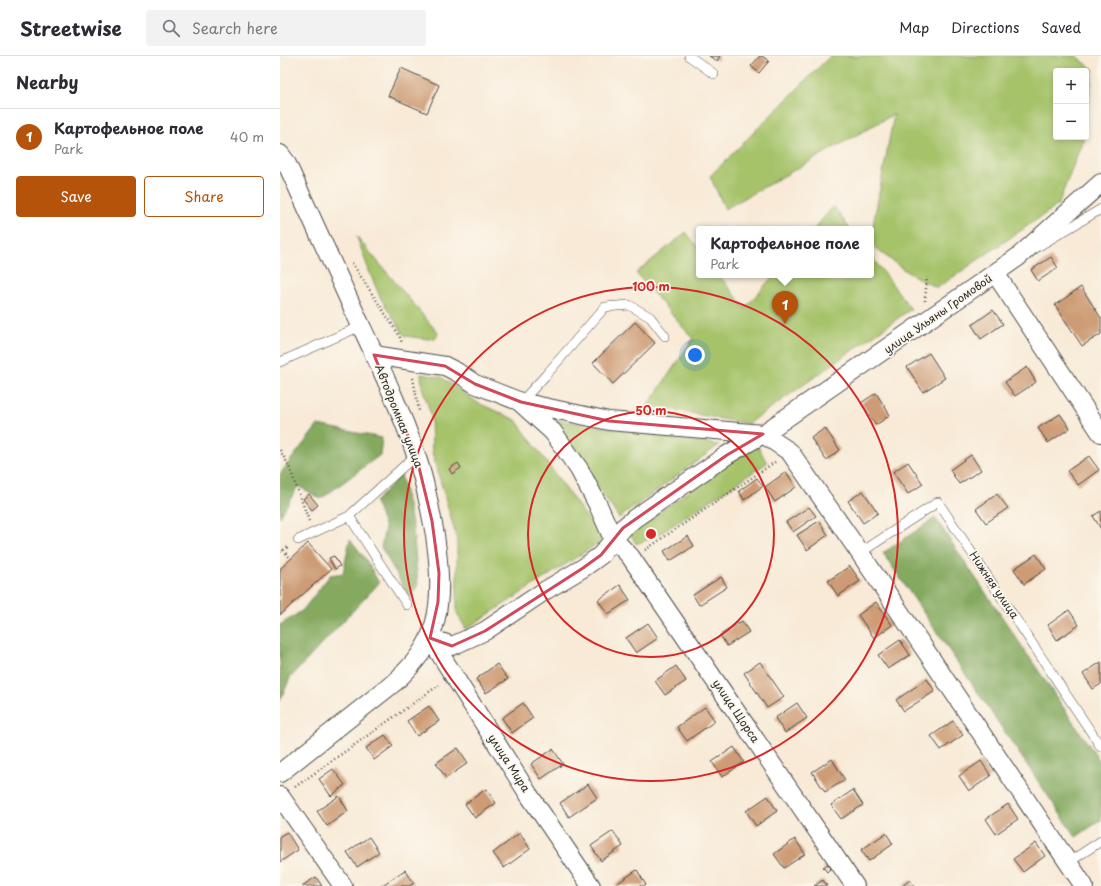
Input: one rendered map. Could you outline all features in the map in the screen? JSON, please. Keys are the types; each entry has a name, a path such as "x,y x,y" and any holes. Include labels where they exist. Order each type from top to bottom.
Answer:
{"street":[{"name":"Автодромная улица","path":"280,154 286,162 361,326 416,455 427,493 439,573 438,602 435,623 430,638 421,654 395,682 280,773"},
{"path":"995,273 1018,257 1101,183"},
{"name":"улица Ульяны Громовой","path":"430,638 452,646 485,631 546,590 583,568 601,555 623,528 636,518 727,455 763,434 995,273 1101,433"},
{"path":"374,355 445,366 475,384 520,402 609,421 763,434 790,452 860,553 1084,886"},
{"path":"520,402 553,432 579,469 598,504 613,539"},
{"name":"улица Щорса","path":"613,539 630,556 855,886"},
{"name":"улица Мира","path":"430,638 529,795 591,886"},
{"path":"280,796 343,886"}],"lane":[{"path":"689,56 714,74"},
{"path":"1018,257 1046,243 1101,209"},
{"path":"520,402 546,376 606,307 629,305 650,317 666,336"},
{"path":"280,362 361,326"},
{"path":"298,540 348,516 416,455"},
{"name":"Нижняя улица","path":"860,553 938,502 1101,747"},
{"path":"348,516 408,605"},
{"path":"1069,862 1101,841"}],"path":[{"path":"280,450 289,466 314,532"},
{"path":"630,556 645,550 790,452"},
{"path":"283,550 291,559"}],"highlighted area":[{"path":"374,355 445,366 475,384 521,402 609,421 763,434 727,455 623,528 601,555 485,631 452,646 430,638 438,602 439,573 432,521 416,455"}],"green space":[{"path":"830,56 1076,56 1093,69 1089,98 1089,68 1053,68 1053,140 1083,140 1058,205 937,288 907,272 874,247 873,226 894,114 725,209 710,176"},
{"path":"833,207 848,226 817,226"},
{"path":"686,232 696,245 696,278 721,278 745,308 771,278 874,278 874,260 911,309 748,424 648,405 693,339 636,273"},
{"path":"357,237 438,333 436,338 428,339 405,336 381,299"},
{"path":"421,374 441,377 478,403 516,420 603,540 466,629 457,613 457,539 432,452 431,415 422,387"},
{"path":"551,419 719,445 619,518"},
{"path":"318,425 382,438 380,455 321,499 298,486 280,517 280,474"},
{"path":"756,443 767,463 655,537 636,544 630,533"},
{"path":"401,474 413,528 418,585 410,598 381,547 385,528 375,502"},
{"path":"935,518 1101,763 1101,820 1076,837 883,553"},
{"path":"350,539 366,560 379,583 290,678 280,701 280,625 303,610 330,575 343,573"}],"building":[{"path":"709,56 720,56 717,61"},
{"path":"760,56 769,61 759,73 751,66"},
{"path":"401,68 439,85 427,113 388,96"},
{"path":"1051,257 1058,268 1038,281 1031,270"},
{"path":"1081,287 1101,318 1101,334 1082,346 1055,305"},
{"path":"993,310 1003,324 981,339 972,325"},
{"path":"635,322 655,343 613,384 593,363"},
{"path":"929,353 945,378 923,392 907,367"},
{"path":"1027,367 1036,382 1015,396 1005,382"},
{"path":"876,393 890,415 876,425 861,403"},
{"path":"1060,414 1070,428 1048,443 1038,428"},
{"path":"825,428 840,450 826,460 811,438"},
{"path":"971,455 981,470 959,484 950,470"},
{"path":"1089,456 1099,470 1078,485 1067,471"},
{"path":"908,462 923,484 908,494 893,472"},
{"path":"458,463 461,468 452,474 449,469"},
{"path":"786,472 796,487 775,502 765,487"},
{"path":"757,478 763,486 744,500 739,491"},
{"path":"863,491 878,513 863,523 848,501"},
{"path":"309,494 318,505 312,510 303,499"},
{"path":"997,494 1008,508 986,523 976,509"},
{"path":"809,507 816,516 793,532 786,522"},
{"path":"1101,511 1101,529 1093,516"},
{"path":"819,521 828,535 807,550 797,535"},
{"path":"688,536 694,546 670,561 664,551"},
{"path":"308,543 331,569 280,615 280,569"},
{"path":"1036,554 1046,569 1024,584 1014,569"},
{"path":"334,556 340,566 335,569 329,558"},
{"path":"850,566 860,581 838,596 828,581"},
{"path":"721,577 727,587 699,605 693,595"},
{"path":"620,585 630,600 608,614 598,600"},
{"path":"876,602 892,625 874,638 858,615"},
{"path":"1069,610 1079,625 1057,640 1048,625"},
{"path":"742,621 749,632 727,646 720,635"},
{"path":"648,623 658,638 636,653 626,638"},
{"path":"900,640 910,655 888,669 878,655"},
{"path":"760,662 784,697 767,708 744,673"},
{"path":"1101,662 1101,684 1093,689 1083,674"},
{"path":"497,664 508,679 486,693 476,679"},
{"path":"676,666 686,681 665,695 655,681"},
{"path":"927,679 935,691 904,711 896,700"},
{"path":"523,703 533,718 512,733 502,718"},
{"path":"797,703 807,718 785,733 775,718"},
{"path":"429,706 439,721 417,736 407,721"},
{"path":"705,707 715,721 687,741 677,727"},
{"path":"953,721 963,735 941,750 931,736"},
{"path":"385,735 393,746 374,760 366,748"},
{"path":"734,747 744,762 722,777 712,762"},
{"path":"458,748 468,763 446,778 436,763"},
{"path":"553,749 563,764 541,779 531,764"},
{"path":"832,759 845,780 825,792 812,772"},
{"path":"981,761 991,776 969,791 959,776"},
{"path":"333,769 345,785 331,796 319,779"},
{"path":"588,784 597,798 569,817 560,803"},
{"path":"486,789 496,803 475,818 465,804"},
{"path":"853,790 863,805 841,819 831,805"},
{"path":"339,796 348,811 327,826 317,811"},
{"path":"768,796 777,811 756,826 746,811"},
{"path":"1008,804 1018,819 996,834 986,819"},
{"path":"613,831 623,846 601,861 591,846"},
{"path":"287,832 298,850 280,862 280,836"},
{"path":"520,833 530,849 504,868 493,853"},
{"path":"886,833 893,844 869,861 861,850"},
{"path":"369,837 379,852 357,867 347,852"},
{"path":"795,839 805,854 784,868 774,854"},
{"path":"1036,843 1045,856 1023,872 1013,859"},
{"path":"828,864 831,868 827,872 823,867"},
{"path":"405,870 414,883 409,886 381,886"},
{"path":"637,870 646,885 645,886 615,886 615,885"},
{"path":"316,877 322,886 302,886"},
{"path":"823,880 827,886 814,886"},
{"path":"910,880 914,886 902,886"}],"place":[{"name":"Картофельное поле","path":"785,324"}]}
